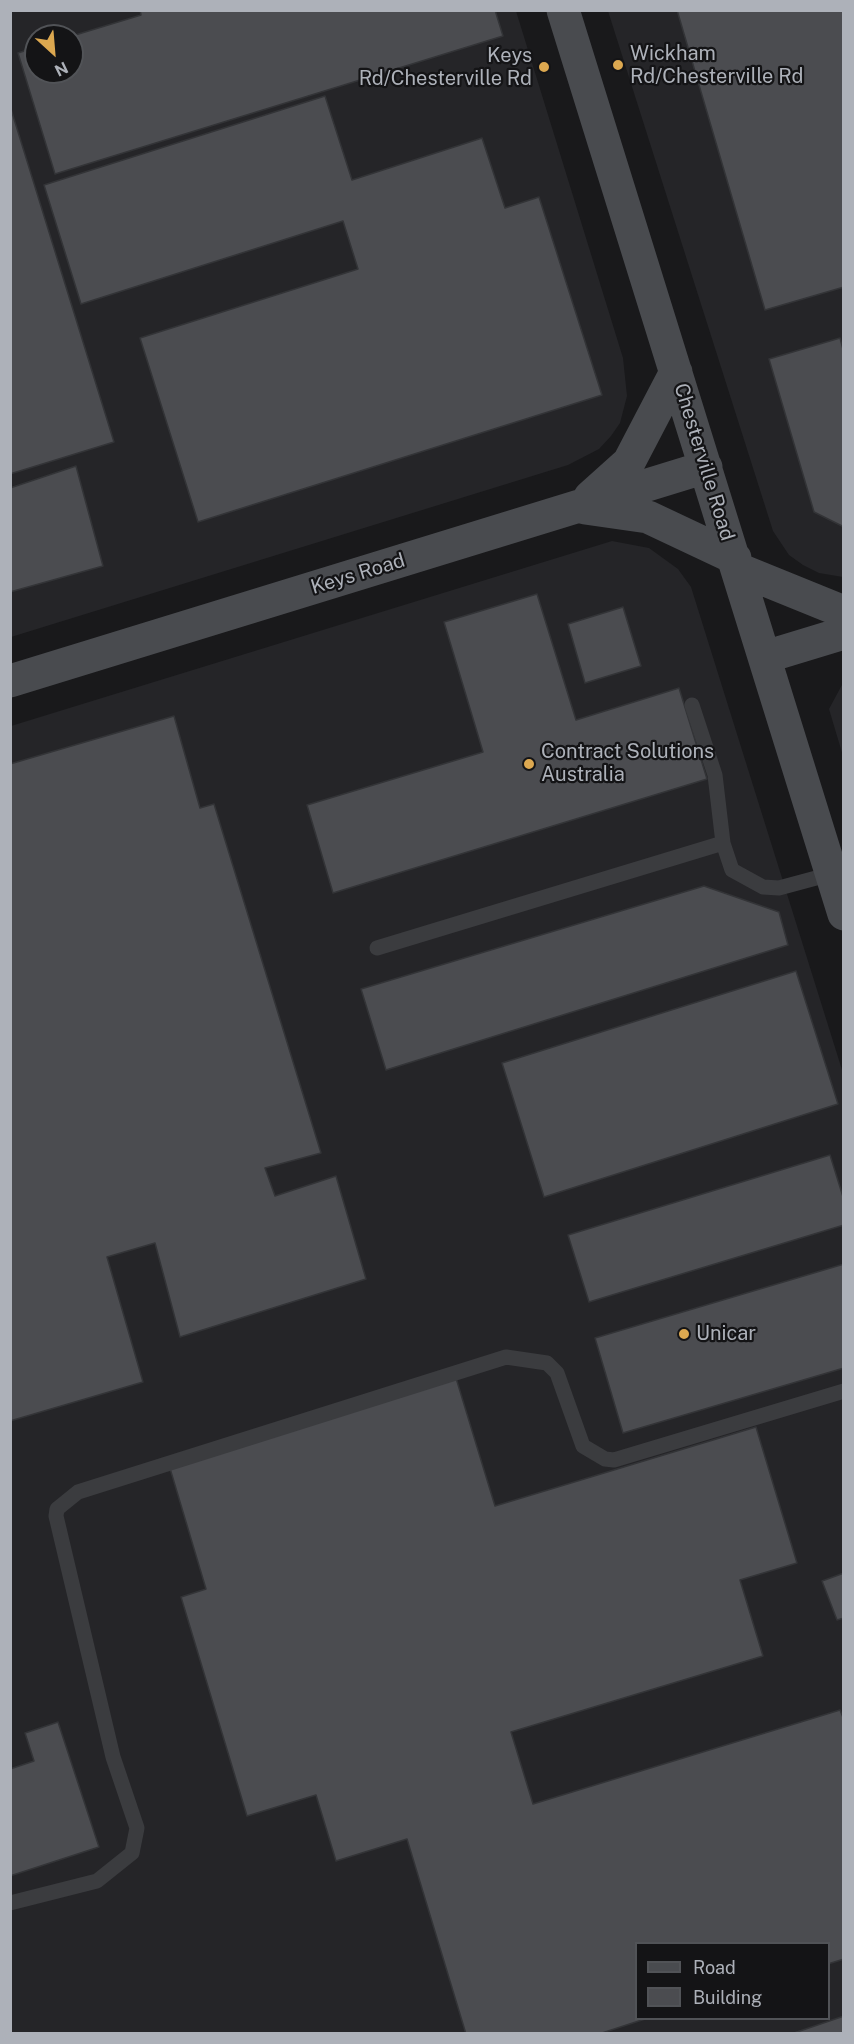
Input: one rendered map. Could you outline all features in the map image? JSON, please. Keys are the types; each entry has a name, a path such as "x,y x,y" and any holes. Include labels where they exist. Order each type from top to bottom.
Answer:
{"main road":[{"name":"Chesterville Road","path":"563,10 843,914"},
{"path":"577,507 609,483 629,462 676,372"},
{"name":"Keys Road","path":"10,681 706,467"},
{"path":"577,507 648,517 736,564 843,612"},
{"path":"765,657 843,633"}],"lane":[{"path":"692,705 715,775 723,843 732,870 763,887 779,888 831,874"},
{"path":"377,948 723,843"},
{"path":"10,1903 97,1881 132,1853 137,1828 113,1757 56,1516 57,1509 78,1492 506,1357 547,1363 557,1373 583,1446 604,1459 614,1460 843,1391"}],"shaded area":[{"path":"11,11 516,11 623,358 627,396 620,423 599,449 568,465 11,637"},
{"path":"608,11 843,11 843,577 819,573 803,565 789,555 773,531"},
{"path":"612,541 649,548 678,569 691,587 843,1073 843,2033 11,2034 11,726"},
{"path":"844,683 843,756 829,709"}],"building":[{"path":"140,10 495,10 503,36 55,174 27,84 84,84 84,32 141,15"},
{"path":"677,10 844,10 844,287 765,310"},
{"path":"24,51 24,73 18,53"},
{"path":"325,96 352,180 482,138 505,208 539,197 602,395 198,522 140,338 358,269 343,221 81,304 44,185"},
{"path":"10,106 114,442 10,474"},
{"path":"840,338 844,353 844,527 814,512 769,359"},
{"path":"76,466 103,566 10,592 10,488"},
{"path":"537,594 576,720 679,688 707,779 333,893 307,805 483,752 444,622"},
{"path":"623,607 641,666 585,683 568,624"},
{"path":"174,716 200,808 214,804 321,1153 265,1168 275,1196 336,1176 366,1279 180,1337 155,1243 107,1257 143,1382 10,1421 10,764"},
{"path":"704,886 779,912 788,945 386,1070 361,989"},
{"path":"796,971 838,1104 544,1197 502,1063"},
{"path":"830,1155 844,1200 844,1225 589,1302 568,1235"},
{"path":"844,1264 844,1368 623,1433 595,1338"},
{"path":"456,1378 495,1506 756,1427 797,1563 740,1580 763,1656 511,1732 533,1804 840,1710 844,1720 844,1959 830,1963 830,1942 635,1942 635,2020 642,2020 599,2034 466,2034 407,1839 336,1861 316,1795 247,1816 181,1597 206,1589 169,1465"},
{"path":"844,1573 844,1618 837,1620 822,1581"},
{"path":"58,1722 99,1847 10,1876 10,1769 34,1761 25,1733"},
{"path":"844,2016 844,2034 791,2034"}],"place":[{"name":"Wickham Rd/Chesterville Rd","path":"618,65"},
{"name":"Keys Rd/Chesterville Rd","path":"544,67"},
{"name":"Contract Solutions Australia","path":"529,764"},
{"name":"Unicar","path":"684,1334"}]}
